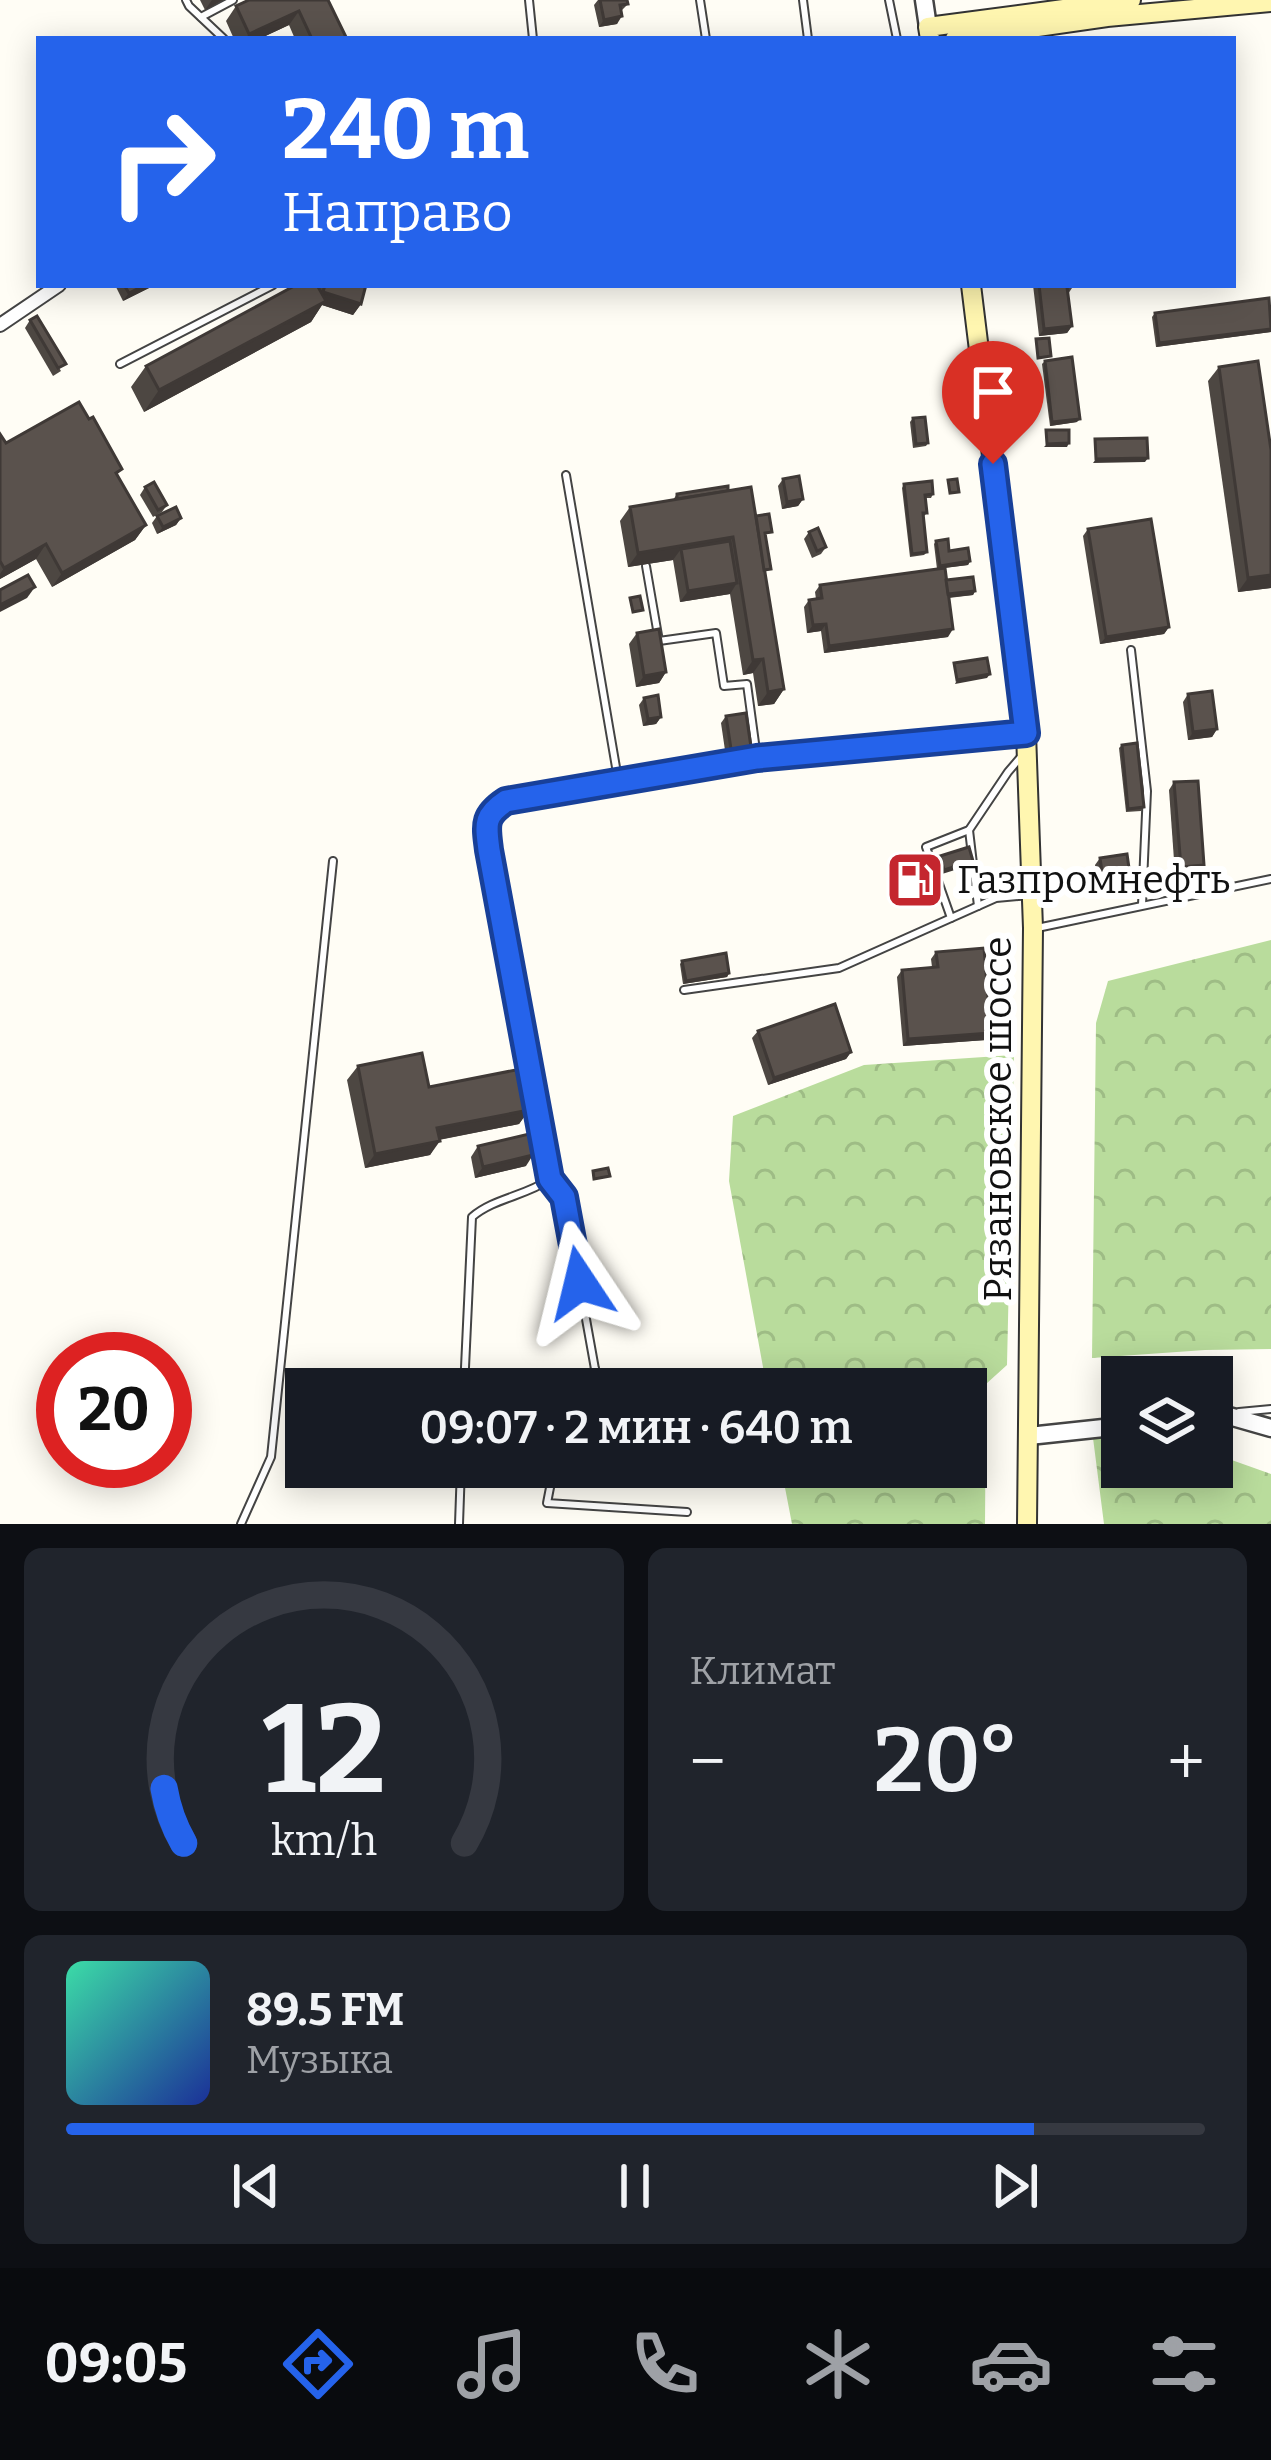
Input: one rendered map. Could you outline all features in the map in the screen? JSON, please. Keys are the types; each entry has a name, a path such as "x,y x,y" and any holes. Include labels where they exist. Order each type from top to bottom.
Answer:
{"main road":[{"path":"929,33 1131,0"},
{"path":"976,36 1107,17 1271,2"},
{"name":"Рязановское шоссе","path":"971,288 1026,742 1033,895 1027,1524"}],"street":[{"path":"924,0 929,33"},
{"path":"0,325 55,288"},
{"path":"1233,1418 1271,1428"},
{"path":"1029,1436 1101,1428"}],"lane":[{"path":"186,0 221,36"},
{"path":"201,17 233,0"},
{"path":"530,0 532,36"},
{"path":"700,0 706,36"},
{"path":"802,0 808,36"},
{"path":"889,0 896,36"},
{"path":"120,364 267,288"},
{"path":"566,475 619,780"},
{"path":"646,566 659,641 716,633 724,686 747,684 757,758"},
{"path":"1131,650 1147,791 1142,905"},
{"path":"595,1368 564,1197 550,1179 486,824 493,810 506,801 757,758 1026,742"},
{"path":"951,918 926,847 969,830 1026,742"},
{"path":"969,830 978,906"},
{"path":"241,1524 271,1457 333,860"},
{"path":"1033,928 1271,879"},
{"path":"684,990 839,968 996,898 1033,895"},
{"path":"465,1368 472,1217 550,1179"},
{"path":"1233,1413 1271,1409"},
{"path":"459,1524 460,1488"},
{"path":"550,1488 547,1503 687,1512"}],"green space":[{"path":"1271,940 1271,1349 1092,1358 1096,1023 1108,981"},
{"path":"1014,1055 1007,1365 987,1383 987,1368 763,1368 729,1181 733,1116 864,1065"},
{"path":"1093,1438 1101,1438 1101,1488 1233,1488 1233,1460 1271,1474 1271,1524 1104,1524"},
{"path":"785,1488 985,1488 985,1524 792,1524"}],"building":[{"path":"249,0 328,0 346,36 311,36 299,11 249,34 236,6"},
{"path":"600,0 627,0 628,4 620,5 622,16 604,20"},
{"path":"290,288 319,288 326,301 159,390 146,366"},
{"path":"324,288 365,288 361,304 323,292"},
{"path":"1039,288 1067,288 1072,326 1044,329"},
{"path":"1269,298 1271,329 1159,343 1155,313"},
{"path":"37,316 66,364 58,368 30,320"},
{"path":"1049,338 1051,356 1038,358 1036,339"},
{"path":"1072,357 1080,419 1052,422 1045,361"},
{"path":"1258,361 1271,450 1271,575 1248,578 1219,367"},
{"path":"79,402 89,419 93,417 122,469 116,473 146,525 62,573 46,544 4,568 0,561 0,434 6,443"},
{"path":"925,417 928,443 916,444 913,418"},
{"path":"1046,430 1069,430 1069,443 1047,444"},
{"path":"1147,438 1148,458 1096,459 1095,439"},
{"path":"799,476 803,499 787,502 783,479"},
{"path":"957,479 959,492 950,493 948,480"},
{"path":"932,481 933,494 925,495 927,513 923,513 927,552 912,554 904,484"},
{"path":"154,482 167,505 158,510 145,487"},
{"path":"728,486 728,491 677,499 677,494"},
{"path":"751,487 784,689 768,692 763,659 753,660 733,537 638,553 630,507"},
{"path":"176,507 181,518 163,527 157,516"},
{"path":"769,514 772,532 765,533 771,569 764,570 756,516"},
{"path":"1151,519 1169,627 1106,637 1088,529"},
{"path":"818,528 826,547 817,551 809,532"},
{"path":"948,539 949,551 968,548 970,561 940,566 936,541"},
{"path":"730,541 737,583 688,591 681,549"},
{"path":"945,568 953,629 829,646 826,624 813,625 809,600 822,598 820,585"},
{"path":"28,575 35,587 0,605 0,590"},
{"path":"973,577 975,591 948,594 946,580"},
{"path":"640,596 643,610 633,612 630,598"},
{"path":"659,629 666,672 644,676 637,633"},
{"path":"987,658 990,674 957,680 954,663"},
{"path":"1212,691 1217,729 1193,732 1188,694"},
{"path":"658,695 661,717 648,719 644,698"},
{"path":"746,713 751,747 731,749 726,716"},
{"path":"1137,743 1144,807 1128,809 1122,745"},
{"path":"1198,781 1204,865 1181,867 1174,782"},
{"path":"969,847 973,861 944,870 940,856"},
{"path":"1127,854 1131,882 1104,886 1100,858"},
{"path":"917,860 925,882 912,887 904,864"},
{"path":"984,948 991,1033 908,1039 902,970 938,967 936,952"},
{"path":"726,953 729,973 686,981 682,961"},
{"path":"835,1004 851,1052 774,1078 758,1031"},
{"path":"422,1053 429,1087 521,1069 529,1110 437,1128 440,1141 375,1154 358,1066"},
{"path":"529,1134 533,1155 483,1167 478,1146"},
{"path":"608,1168 610,1176 594,1179 593,1171"}],"place":[{"name":"Газпромнефть","path":"915,880"}],"route":[{"path":"580,1283 564,1197 550,1179 489,850 486,824 493,810 506,801 757,758 1026,733 993,464"}]}
